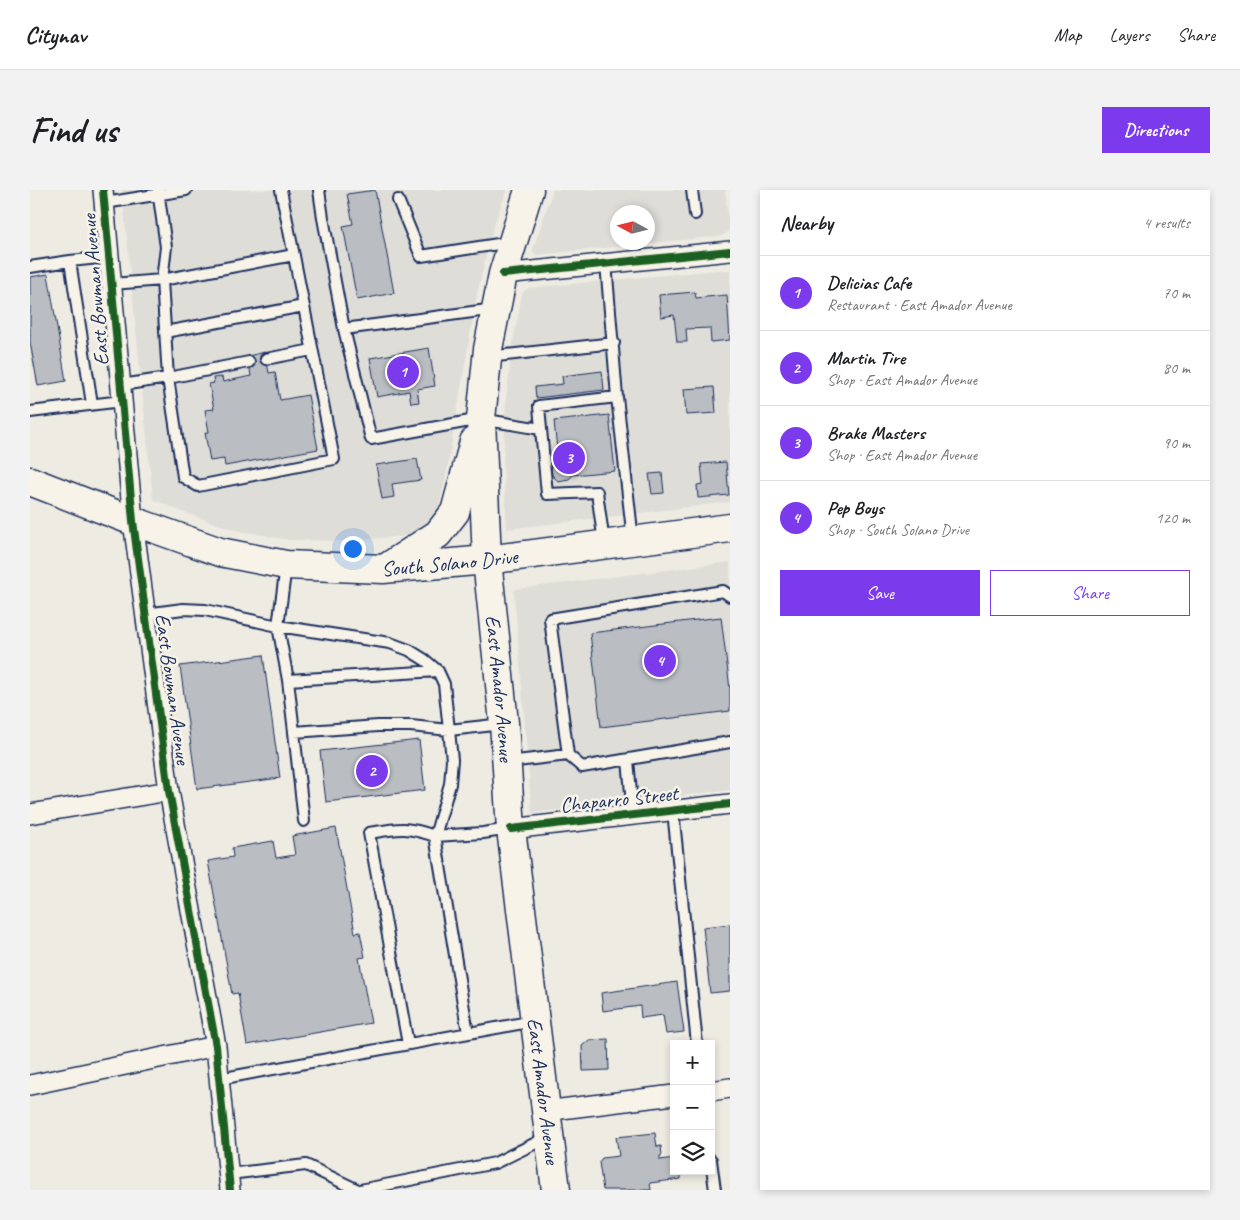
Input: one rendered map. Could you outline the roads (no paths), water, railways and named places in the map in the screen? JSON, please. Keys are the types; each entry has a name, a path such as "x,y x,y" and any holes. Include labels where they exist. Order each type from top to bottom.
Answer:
{"main road":[{"name":"East Amador Avenue","path":"529,190 503,274 487,357 481,419 487,560 504,724 511,829 556,1190"},
{"path":"383,570 438,534 455,512 481,419"},
{"name":"South Solano Drive","path":"30,481 220,552 286,565 383,570 487,560 730,528"}],"street":[{"name":"East Bowman Avenue","path":"104,197 133,521 169,790 216,1046 229,1182"},
{"path":"503,274 730,250"},
{"path":"30,814 169,790"},
{"name":"Chaparro Street","path":"511,829 730,804"},
{"path":"30,1085 216,1046"},
{"path":"715,1090 730,1088"},
{"path":"547,1124 670,1096"}],"lane":[{"path":"104,197 186,190"},
{"path":"159,192 166,247 162,280 168,378 183,477 198,486 334,459 281,190"},
{"path":"319,190 344,329 371,439 481,419 540,428"},
{"path":"692,190 694,214"},
{"path":"398,200 421,256 512,242"},
{"path":"112,284 162,280 294,256"},
{"path":"30,267 109,257"},
{"path":"70,261 92,404"},
{"path":"606,263 617,397 633,540"},
{"path":"165,332 304,306"},
{"path":"344,329 496,309"},
{"path":"487,357 614,343"},
{"path":"266,359 312,350"},
{"path":"30,412 92,404 168,378 249,362"},
{"path":"604,544 597,492 547,494 539,406 617,397"},
{"path":"286,565 278,626 288,680 304,820"},
{"path":"730,596 723,591 550,619 568,755 582,767 730,742"},
{"path":"145,614 183,609 205,610 278,626 390,643 409,650 438,671 444,684 452,760 450,784 435,836 468,1033"},
{"path":"288,680 438,671"},
{"path":"294,732 378,726 411,726 449,730 504,724"},
{"path":"507,762 568,755"},
{"path":"628,760 633,815"},
{"path":"673,811 697,1040"},
{"path":"408,1044 369,833 397,828 413,829 435,836 511,829"},
{"path":"219,1079 535,1020"},
{"path":"229,1182 306,1165 359,1190 495,1163 547,1124"},
{"path":"713,1175 715,1190"}],"place":[{"name":"Delicias Cafe","path":"403,372"},
{"name":"Brake Masters","path":"569,458"},
{"name":"Pep Boys","path":"660,661"},
{"name":"Martin Tire","path":"372,771"}]}
